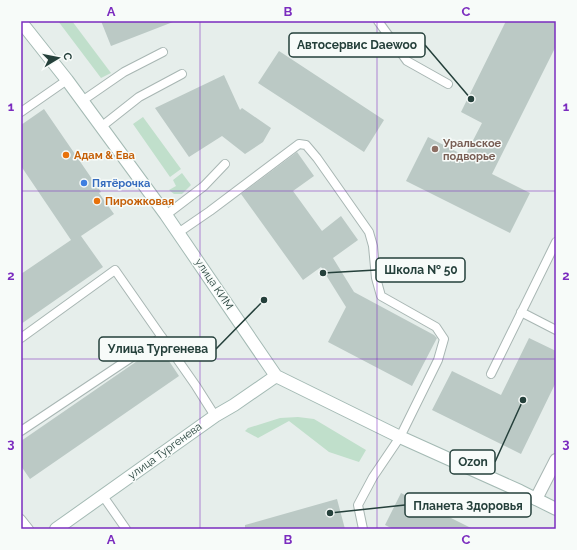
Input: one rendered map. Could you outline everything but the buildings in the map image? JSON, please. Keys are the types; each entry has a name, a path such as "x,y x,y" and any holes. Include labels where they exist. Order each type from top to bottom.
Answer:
{"street":[{"name":"улица КИМ","path":"21,22 67,80 166,215 276,376 400,437 556,509"},
{"name":"улица Тургенева","path":"56,529 215,416 234,405 276,376"},
{"path":"536,499 556,460"}],"lane":[{"path":"378,21 407,61 448,84"},
{"path":"82,101 124,72 163,52"},
{"path":"102,127 139,97 182,74"},
{"path":"21,112 67,80"},
{"path":"178,232 210,211 298,144 306,145 317,158 369,232 373,246 376,278 381,296 436,327 444,339 438,360 400,437 373,477 358,505 363,529"},
{"path":"166,215 204,186 225,164"},
{"path":"491,374 520,312 556,242"},
{"path":"21,338 115,270 196,386 215,416"},
{"path":"520,312 556,330"},
{"path":"21,431 162,337"},
{"path":"103,496 126,529"},
{"path":"21,519 29,529"}],"green space":[{"path":"58,21 72,21 111,73 101,78"},
{"path":"143,117 181,169 170,177 133,124"},
{"path":"182,173 191,185 182,194 174,194 169,190 176,186 173,180"},
{"path":"298,417 314,419 366,450 359,462 329,452 289,421 258,438 245,431 248,428 280,418"}],"place":[{"name":"Автосервис Daewoo","path":"471,99"},
{"name":"Уральское подворье","path":"435,149"},
{"name":"Адам & Ева","path":"66,155"},
{"name":"Пятёрочка","path":"84,183"},
{"name":"Пирожковая","path":"97,201"},
{"name":"Школа № 50","path":"323,273"},
{"name":"Улица Тургенева","path":"264,300"},
{"name":"Ozon","path":"523,400"},
{"name":"Планета Здоровья","path":"330,513"}]}
